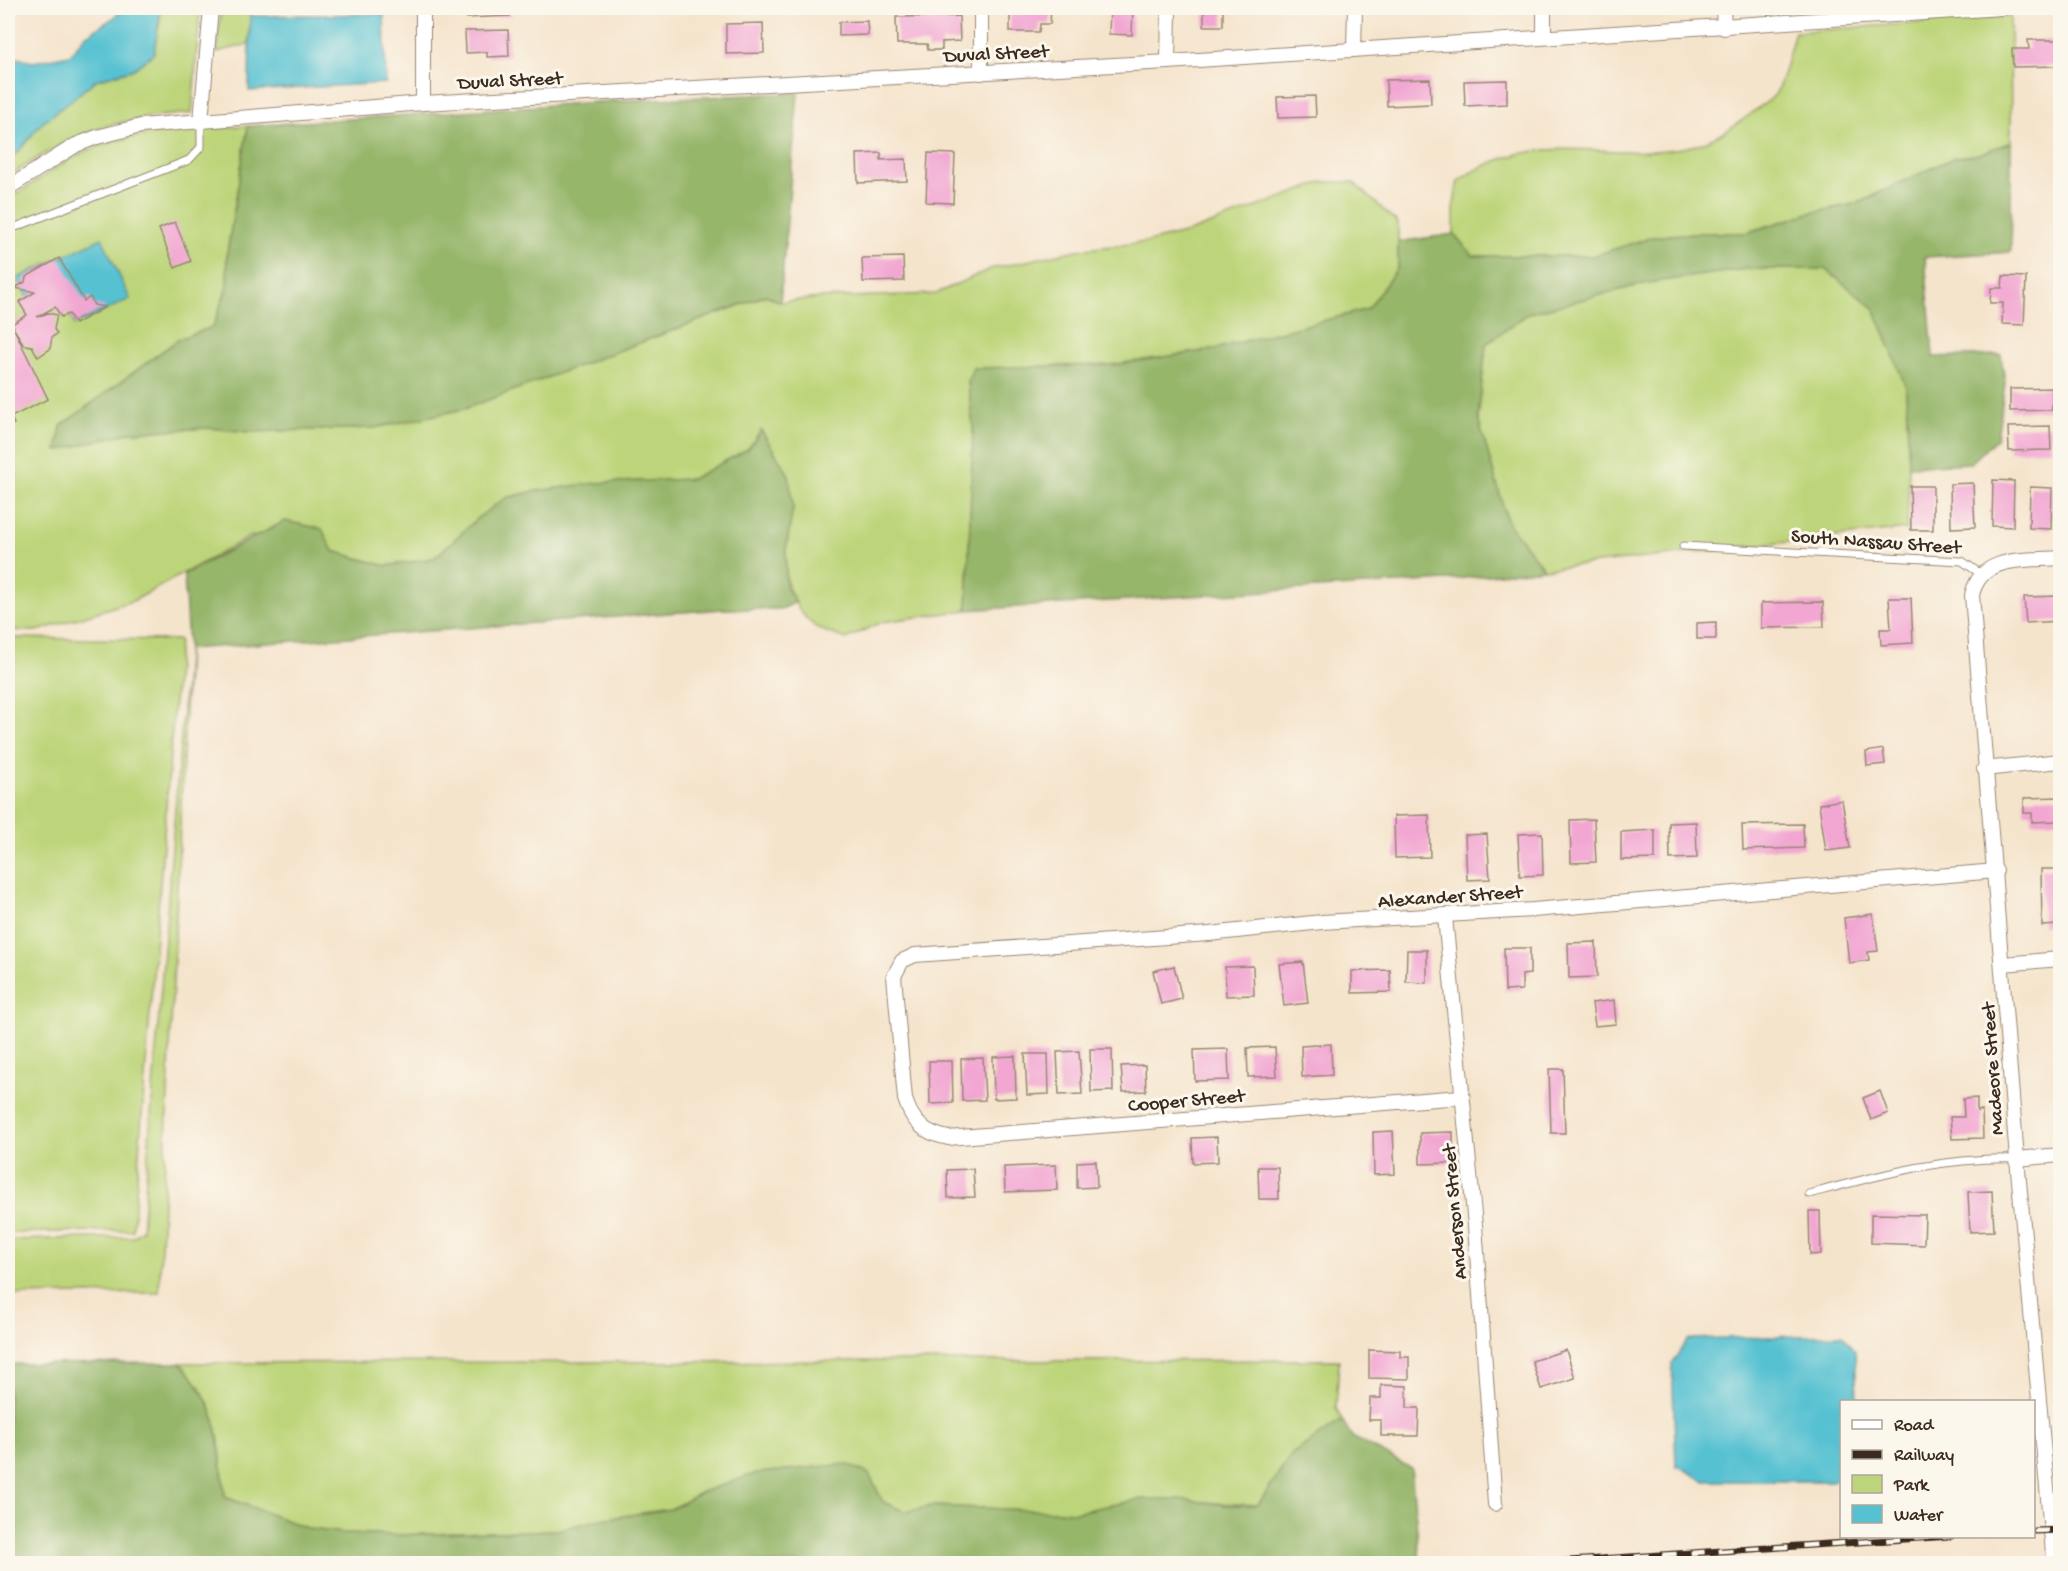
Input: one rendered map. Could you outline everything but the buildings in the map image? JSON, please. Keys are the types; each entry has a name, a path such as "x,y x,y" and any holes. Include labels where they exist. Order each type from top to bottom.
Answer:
{"street":[{"path":"201,121 211,8"},
{"path":"423,8 423,104"},
{"path":"981,8 981,73"},
{"path":"1168,62 1169,8"},
{"path":"1354,50 1355,8"},
{"path":"1544,8 1544,37"},
{"path":"1723,8 1724,28"},
{"name":"Duval Street","path":"8,188 53,158 97,137 141,126 423,104 1168,62 1544,37 1724,28 2001,8"},
{"name":"South Nassau Street","path":"1981,574 1999,563 2061,558"},
{"name":"Madeore Street","path":"1981,574 1972,595 1984,769 1996,871 2017,1159 2054,1563"},
{"path":"1984,769 2061,761"},
{"name":"Alexander Street","path":"917,1123 905,1098 893,984 897,968 907,958 926,954 1209,934 1322,922 1445,916 1996,871"},
{"name":"Anderson Street","path":"1445,916 1474,1216 1496,1504"},
{"path":"2003,964 2061,959"},
{"name":"Cooper Street","path":"917,1123 934,1135 948,1138 1461,1097"},
{"path":"2017,1159 2061,1155"}],"lane":[{"path":"8,230 189,160 201,147 201,121"},
{"name":"South Nassau Street","path":"1683,546 1962,561 1981,574"},
{"path":"1809,1194 1881,1173 1977,1158 2017,1159"}],"green space":[{"path":"161,8 200,8 192,113 138,119 94,130 54,148 8,177 8,159 18,152 40,125 96,80 134,69 159,27"},
{"path":"221,8 250,8 249,44 217,52"},
{"path":"2010,16 2011,142 1976,155 1955,157 1858,203 1806,214 1746,233 1693,233 1652,237 1593,256 1473,256 1454,234 1454,204 1458,181 1488,164 1516,155 1544,150 1657,151 1688,147 1705,142 1722,133 1776,93 1795,32"},
{"path":"798,93 780,302 766,295 464,409 374,428 250,432 209,428 131,432 57,451 61,426 179,339 213,327 227,287 227,253 248,126 612,101"},
{"path":"248,126 227,253 227,287 213,327 179,339 61,426 58,450 131,432 209,428 250,432 374,428 464,409 767,295 780,302 820,298 935,294 990,269 1077,250 1148,242 1192,231 1323,182 1353,182 1398,223 1398,267 1369,309 1211,350 1111,365 1040,366 968,381 973,428 967,610 882,622 846,639 814,626 800,610 787,583 787,540 793,508 748,449 692,479 595,483 453,543 434,558 386,566 333,551 251,536 135,600 37,631 8,630 8,198 72,158 122,139 164,132"},
{"path":"2011,142 2011,252 1925,257 1933,357 2001,355 2005,383 1997,438 1971,463 1909,466 1906,387 1874,308 1825,269 1745,269 1647,283 1529,313 1486,344 1478,419 1508,523 1544,569 1446,580 967,610 973,428 968,381 973,368 1111,365 1211,350 1368,309 1398,267 1398,242 1454,234 1473,256 1593,256 1652,237 1693,233 1746,233 1806,214 1858,203 1955,157 1976,155"},
{"path":"1745,269 1825,269 1874,307 1906,387 1909,466 1907,529 1544,569 1508,523 1478,419 1486,344 1529,313 1647,283"},
{"path":"761,430 789,475 793,508 786,550 786,587 796,602 782,609 723,609 188,649 184,574 285,521 322,529 333,551 386,566 434,558 479,517 505,498 535,491 595,483 692,479 748,449"},
{"path":"8,638 179,640 133,1230 8,1233"},
{"path":"188,646 159,1293 8,1295 8,1240 133,1237 142,1230"},
{"path":"1339,1360 1336,1408 1342,1420 1292,1454 1258,1505 1142,1499 1077,1512 932,1506 906,1512 883,1502 869,1474 702,1492 671,1509 602,1519 557,1530 397,1535 309,1529 225,1497 219,1441 211,1410 204,1395 181,1363"},
{"path":"181,1363 195,1380 211,1410 219,1441 225,1497 309,1529 397,1535 557,1530 602,1519 671,1509 702,1492 757,1473 847,1464 869,1474 883,1502 906,1512 932,1506 1077,1512 1142,1499 1180,1499 1226,1505 1258,1505 1292,1454 1342,1420 1352,1437 1411,1468 1420,1561 1379,1564 8,1563 8,1364"}],"water":[{"path":"124,8 161,8 154,53 134,69 96,80 40,125 18,152 8,159 8,56 33,62 70,55 85,36 115,17"},
{"path":"384,14 386,83 249,91 250,16"},
{"path":"102,238 130,299 75,325 51,277 35,314 18,278"},
{"path":"1842,1335 1855,1351 1857,1400 1840,1400 1840,1476 1835,1481 1705,1481 1676,1465 1672,1363 1688,1339"}],"railway":[{"path":"2035,1531 2060,1530"},
{"path":"1523,1564 1920,1538"}]}
